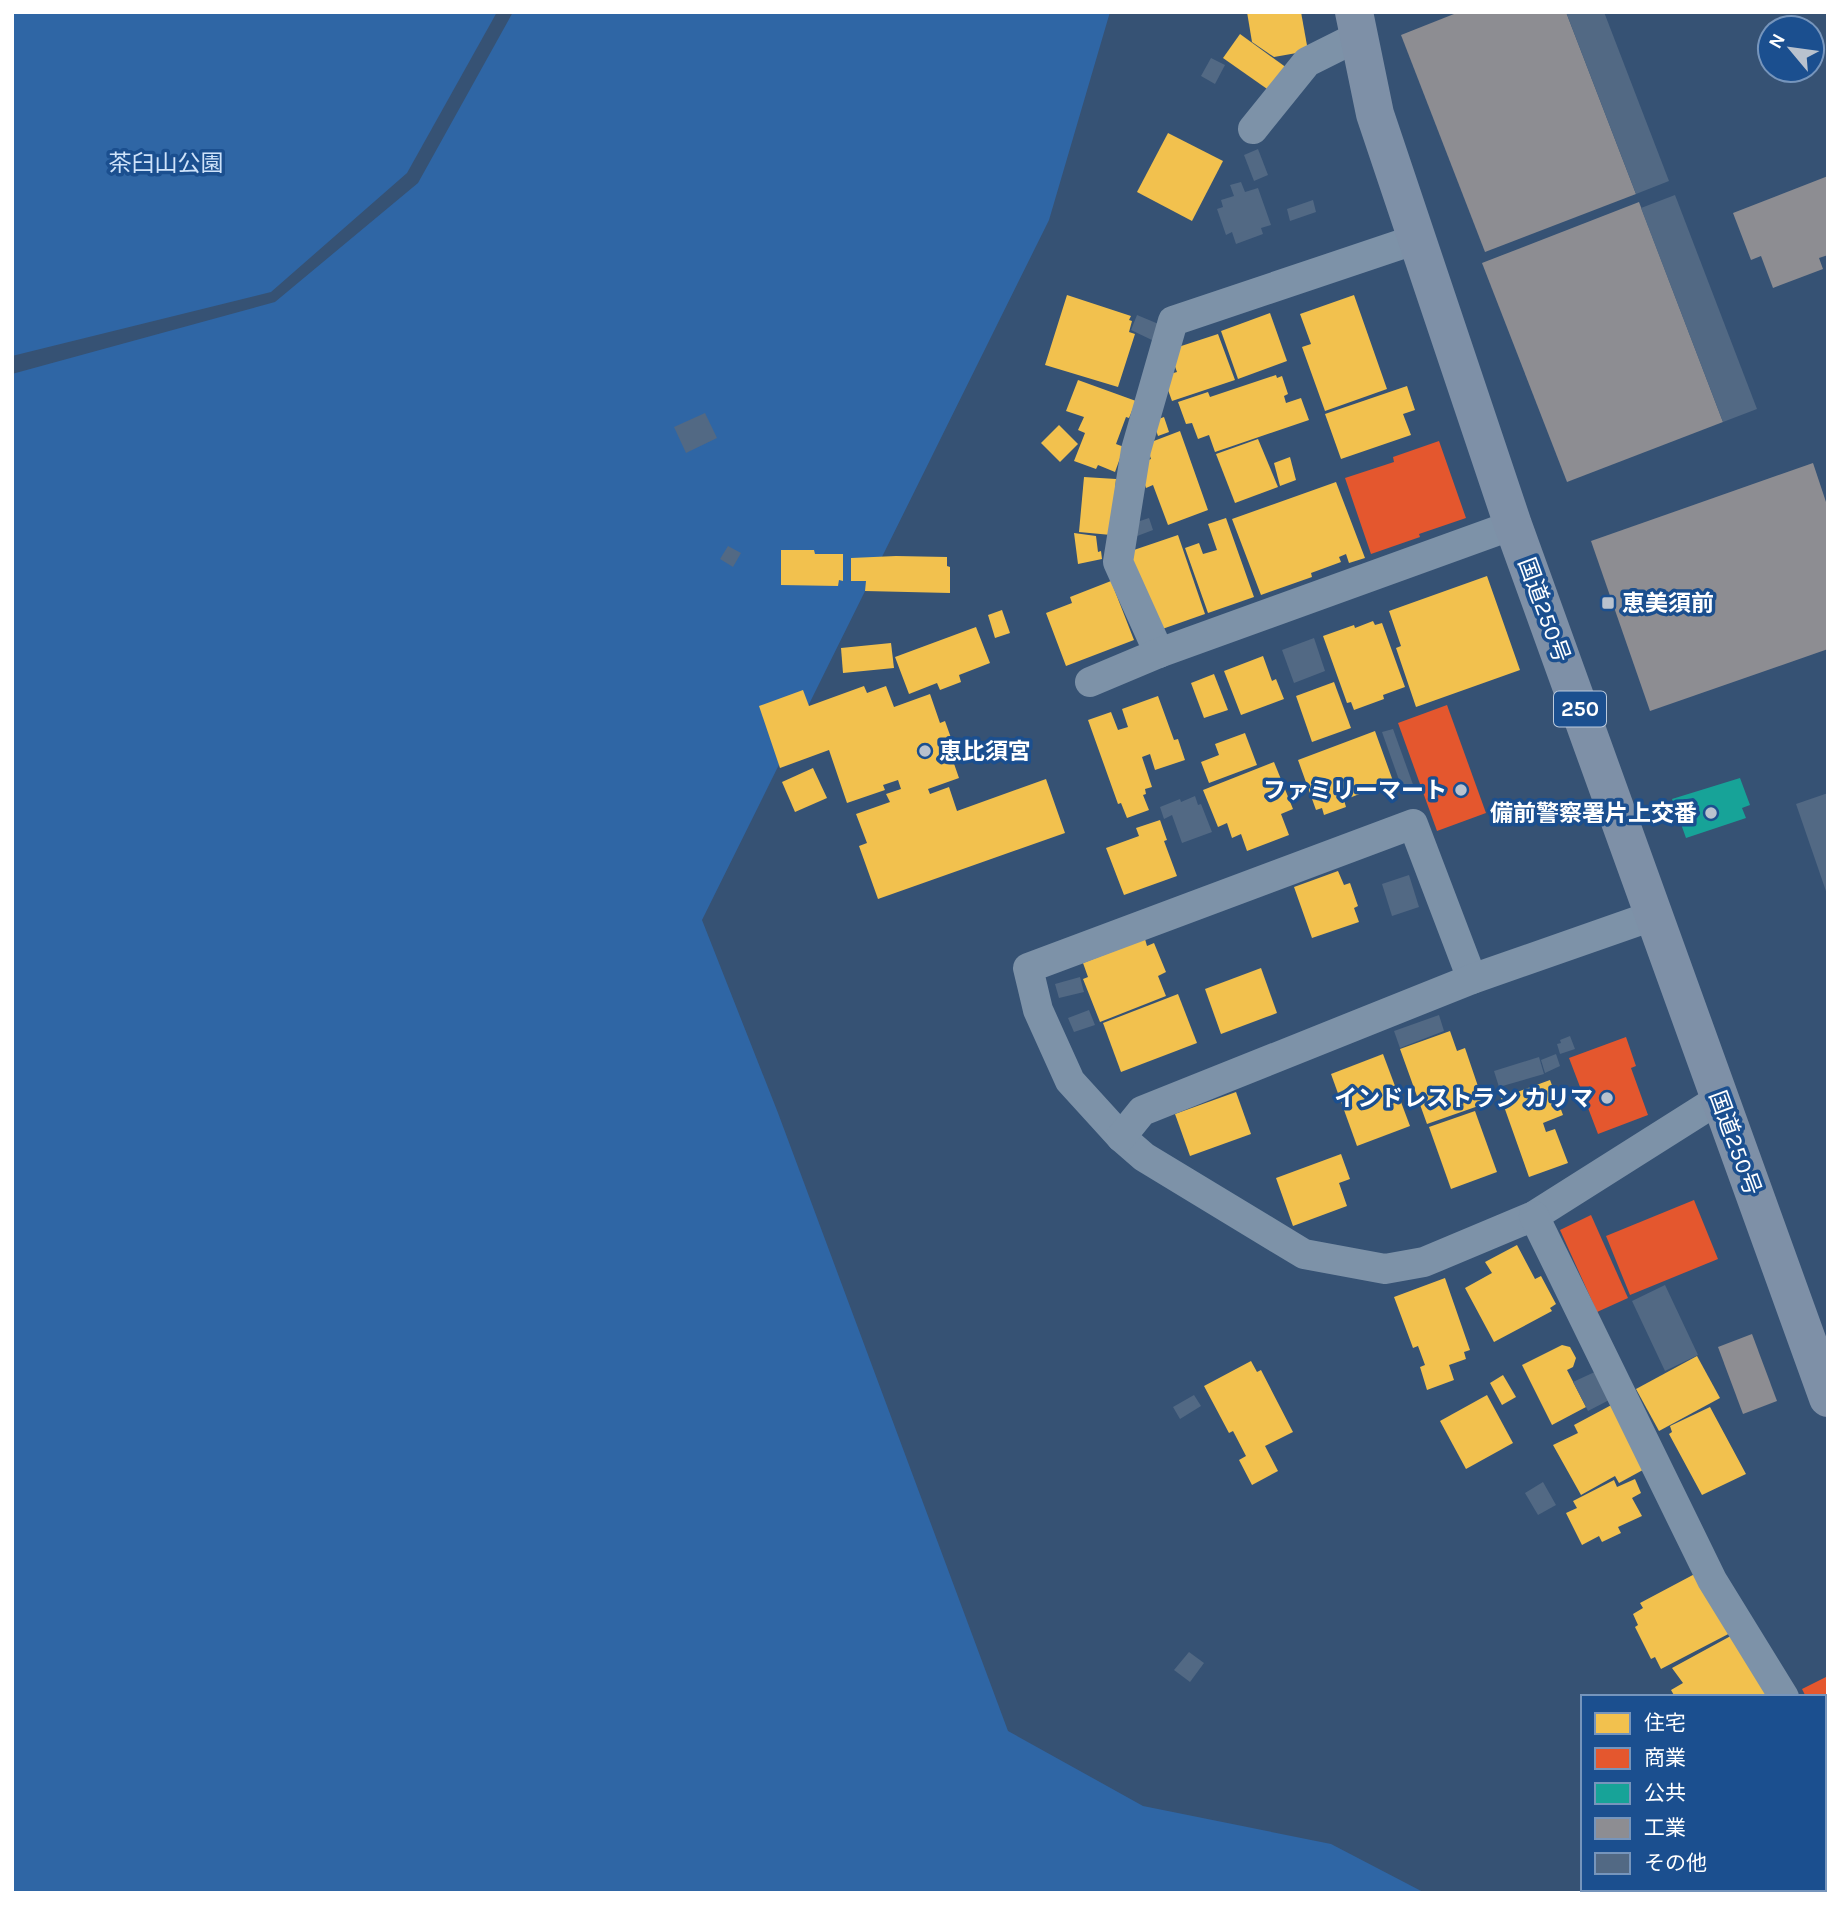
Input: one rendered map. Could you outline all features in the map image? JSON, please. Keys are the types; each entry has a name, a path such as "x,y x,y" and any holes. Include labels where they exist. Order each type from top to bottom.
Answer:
{"highway":[{"name":"国道250号","path":"1356,24 1375,114 1513,526 1828,1398"}],"street":[{"path":"1253,129 1307,62 1356,24"},
{"path":"1159,653 1118,562 1136,450 1173,321 1417,239"},
{"path":"1090,682 1159,653 1513,526"},
{"path":"1472,979 1413,824 1028,968 1038,1010 1070,1081 1121,1137 1143,1157 1304,1254 1385,1269 1424,1262 1534,1216 1719,1099"},
{"path":"1121,1137 1142,1111 1472,979 1655,915"},
{"path":"1534,1216 1712,1580 1783,1695"}],"green space":[{"name":"茶臼山公園","path":"12,12 497,12 407,173 271,292 12,356"},
{"path":"513,12 1110,12 1049,220 702,920 778,1113 1008,1731 1143,1806 1331,1844 1425,1893 12,1893 12,374 275,302 418,183"}],"building: 住宅":[{"path":"1247,12 1301,12 1308,51 1274,57 1252,42"},
{"path":"1240,34 1287,68 1270,91 1223,58"},
{"path":"1168,133 1223,161 1192,221 1137,192"},
{"path":"1067,295 1131,316 1129,332 1135,334 1118,387 1045,365"},
{"path":"1354,295 1387,389 1325,411 1302,347 1311,344 1300,314"},
{"path":"1270,313 1287,361 1238,379 1221,331"},
{"path":"1218,334 1235,380 1172,401 1163,376 1177,372 1169,350"},
{"path":"1276,375 1277,378 1282,376 1288,394 1284,396 1286,403 1301,398 1309,420 1215,452 1209,435 1198,439 1192,423 1186,424 1178,402 1208,392 1210,397"},
{"path":"1078,380 1136,401 1129,418 1126,417 1116,444 1124,447 1115,472 1098,465 1096,469 1074,461 1085,433 1078,430 1084,417 1066,411"},
{"path":"1407,386 1415,410 1403,414 1411,435 1341,459 1325,414"},
{"path":"1164,417 1169,432 1158,436 1153,421"},
{"path":"1059,425 1078,444 1060,462 1041,443"},
{"path":"1180,431 1208,510 1168,525 1153,485 1146,488 1138,464 1151,459 1146,444"},
{"path":"1258,439 1278,487 1235,503 1216,454"},
{"path":"1290,457 1296,480 1280,486 1274,463"},
{"path":"1084,477 1116,479 1111,535 1079,532"},
{"path":"1336,482 1365,558 1349,563 1346,554 1339,557 1341,562 1311,573 1312,577 1261,595 1232,519"},
{"path":"1226,518 1254,597 1208,613 1185,548 1199,543 1203,554 1217,550 1208,524"},
{"path":"1074,533 1096,536 1098,552 1101,551 1102,559 1078,564"},
{"path":"1178,535 1205,614 1148,634 1128,552"},
{"path":"781,550 814,550 815,554 843,554 843,581 839,580 838,586 781,585"},
{"path":"947,557 947,566 950,567 950,593 865,591 866,581 851,581 851,558"},
{"path":"1487,576 1520,670 1416,707 1396,648 1401,646 1389,611"},
{"path":"1111,581 1134,640 1066,666 1046,613 1072,603 1070,597"},
{"path":"1002,610 1010,633 995,638 988,615"},
{"path":"1373,621 1375,625 1382,623 1405,687 1383,695 1384,699 1354,710 1351,702 1347,703 1323,636"},
{"path":"976,627 990,663 959,675 961,682 940,690 937,683 909,694 895,657"},
{"path":"891,643 894,668 843,673 841,648"},
{"path":"1263,656 1272,681 1276,679 1284,699 1241,715 1224,671"},
{"path":"1214,674 1228,710 1204,718 1191,683"},
{"path":"1334,682 1351,728 1312,742 1296,696"},
{"path":"864,686 867,693 886,686 894,707 930,694 940,723 945,721 956,752 951,755 959,778 928,789 930,794 949,787 957,811 1046,779 1065,833 878,899 859,846 867,843 856,814 890,802 886,794 901,789 898,780 883,785 885,790 847,803 829,750 780,768 759,706 803,690 809,706"},
{"path":"1158,696 1174,740 1178,739 1185,760 1155,770 1150,754 1142,757 1152,787 1145,789 1146,794 1143,795 1149,810 1127,818 1121,803 1118,804 1088,720 1111,712 1118,730 1128,727 1122,709"},
{"path":"1375,731 1393,781 1344,800 1346,807 1324,815 1322,808 1316,810 1298,760"},
{"path":"1245,733 1257,765 1209,783 1201,762 1219,755 1215,744"},
{"path":"1274,762 1293,809 1281,814 1289,835 1247,851 1241,834 1232,838 1227,823 1218,827 1203,790"},
{"path":"813,768 827,798 795,812 782,782"},
{"path":"1160,820 1167,840 1164,841 1177,876 1124,895 1106,848 1139,836 1136,828"},
{"path":"1338,871 1344,885 1350,883 1358,906 1354,908 1359,922 1312,938 1294,887"},
{"path":"1145,939 1147,946 1154,943 1166,972 1158,976 1166,996 1100,1022 1083,979 1088,977 1083,963"},
{"path":"1261,968 1277,1013 1221,1034 1205,989"},
{"path":"1178,994 1197,1043 1121,1072 1103,1023"},
{"path":"1450,1031 1457,1051 1465,1048 1484,1104 1427,1124 1400,1049"},
{"path":"1383,1054 1410,1126 1357,1146 1331,1074"},
{"path":"1550,1080 1563,1115 1543,1123 1546,1132 1555,1129 1568,1163 1529,1177 1501,1098"},
{"path":"1236,1092 1251,1134 1190,1156 1175,1114"},
{"path":"1475,1111 1497,1172 1451,1189 1429,1127"},
{"path":"1341,1154 1350,1179 1339,1183 1347,1206 1293,1226 1276,1178"},
{"path":"1517,1245 1535,1279 1541,1276 1556,1304 1550,1308 1552,1311 1494,1342 1465,1288 1492,1273 1485,1262"},
{"path":"1445,1278 1470,1350 1464,1352 1466,1359 1449,1365 1454,1380 1427,1390 1420,1367 1425,1365 1418,1346 1413,1348 1394,1297"},
{"path":"1562,1345 1570,1347 1576,1358 1573,1367 1567,1370 1586,1407 1552,1425 1522,1365"},
{"path":"1697,1356 1720,1398 1659,1431 1636,1389"},
{"path":"1251,1361 1257,1372 1261,1370 1293,1432 1265,1446 1278,1471 1252,1485 1239,1460 1246,1456 1233,1431 1229,1433 1204,1386"},
{"path":"1503,1375 1516,1397 1502,1405 1490,1383"},
{"path":"1487,1395 1513,1443 1466,1469 1440,1421"},
{"path":"1617,1402 1652,1465 1619,1483 1615,1476 1581,1495 1553,1445 1578,1433 1574,1425"},
{"path":"1710,1407 1746,1474 1702,1495 1669,1434 1672,1432 1670,1426"},
{"path":"1635,1479 1641,1493 1632,1498 1642,1516 1618,1527 1621,1533 1602,1542 1599,1536 1582,1545 1566,1513 1577,1508 1573,1501 1614,1480 1617,1487"},
{"path":"1706,1568 1738,1629 1661,1669 1655,1657 1651,1659 1635,1627 1638,1625 1633,1614 1643,1608 1640,1603"},
{"path":"1738,1632 1771,1691 1764,1695 1674,1695 1671,1690 1683,1683 1672,1668"},
{"path":"1826,1786 1828,1789 1826,1828"},
{"path":"1828,1871 1828,1893 1811,1893 1810,1891 1826,1891"}],"building: 商業":[{"path":"1439,441 1466,518 1371,554 1345,478 1394,462 1393,457"},
{"path":"1447,705 1486,813 1437,831 1398,723"},
{"path":"1626,1037 1636,1066 1631,1068 1648,1115 1598,1134 1569,1058"},
{"path":"1694,1200 1718,1259 1630,1295 1606,1236"},
{"path":"1591,1215 1628,1298 1597,1312 1560,1230"},
{"path":"1828,1676 1828,1739 1826,1695 1805,1695 1802,1689"}],"building: 公共":[{"name":"備前警察署片上交番","path":"1740,778 1750,805 1742,808 1746,818 1686,838 1672,799"}],"building: 工業":[{"path":"1459,12 1566,12 1636,194 1485,252 1401,35"},
{"path":"1828,176 1828,255 1819,258 1823,269 1773,288 1761,256 1751,260 1733,213"},
{"path":"1639,202 1723,422 1567,482 1482,263"},
{"path":"1813,463 1828,508 1828,649 1650,711 1591,541"},
{"path":"1752,1334 1777,1401 1743,1414 1718,1347"}],"building: その他":[{"path":"1566,12 1604,12 1669,181 1636,194"},
{"path":"1211,58 1225,65 1215,84 1201,76"},
{"path":"1258,149 1268,175 1254,181 1244,155"},
{"path":"1241,182 1245,192 1258,188 1271,225 1261,228 1263,234 1236,244 1232,232 1226,235 1217,209 1223,207 1221,200 1234,196 1230,185"},
{"path":"1675,195 1757,409 1723,422 1641,208"},
{"path":"1313,200 1316,212 1290,221 1287,209"},
{"path":"1137,315 1161,325 1154,341 1131,330"},
{"path":"705,413 717,438 686,453 674,427"},
{"path":"1149,518 1153,530 1132,538 1128,525"},
{"path":"728,546 741,553 733,567 720,559"},
{"path":"1314,638 1325,671 1294,683 1282,650"},
{"path":"1393,729 1415,790 1404,794 1382,732"},
{"path":"1828,793 1828,894 1827,894 1796,804"},
{"path":"1195,796 1212,832 1182,843 1172,815 1164,819 1160,807"},
{"path":"1409,875 1419,907 1392,916 1382,884"},
{"path":"1080,977 1084,992 1059,998 1055,984"},
{"path":"1089,1010 1095,1025 1074,1032 1068,1018"},
{"path":"1439,1015 1444,1031 1400,1048 1394,1031"},
{"path":"1570,1036 1575,1049 1560,1054 1557,1044"},
{"path":"1556,1054 1560,1066 1545,1073 1541,1060"},
{"path":"1539,1057 1544,1074 1499,1087 1494,1071"},
{"path":"1665,1285 1698,1355 1665,1371 1632,1301"},
{"path":"1599,1370 1613,1398 1588,1411 1573,1382"},
{"path":"1194,1395 1201,1406 1180,1419 1173,1407"},
{"path":"1543,1482 1556,1505 1538,1515 1525,1493"},
{"path":"1189,1652 1204,1663 1190,1682 1174,1670"}],"place":[{"name":"恵美須前","path":"1608,603"},
{"name":"恵比須宮","path":"925,751"},
{"name":"ファミリーマート","path":"1461,790"},
{"name":"備前警察署片上交番","path":"1711,813"},
{"name":"インドレストラン カリマ","path":"1607,1098"}]}
